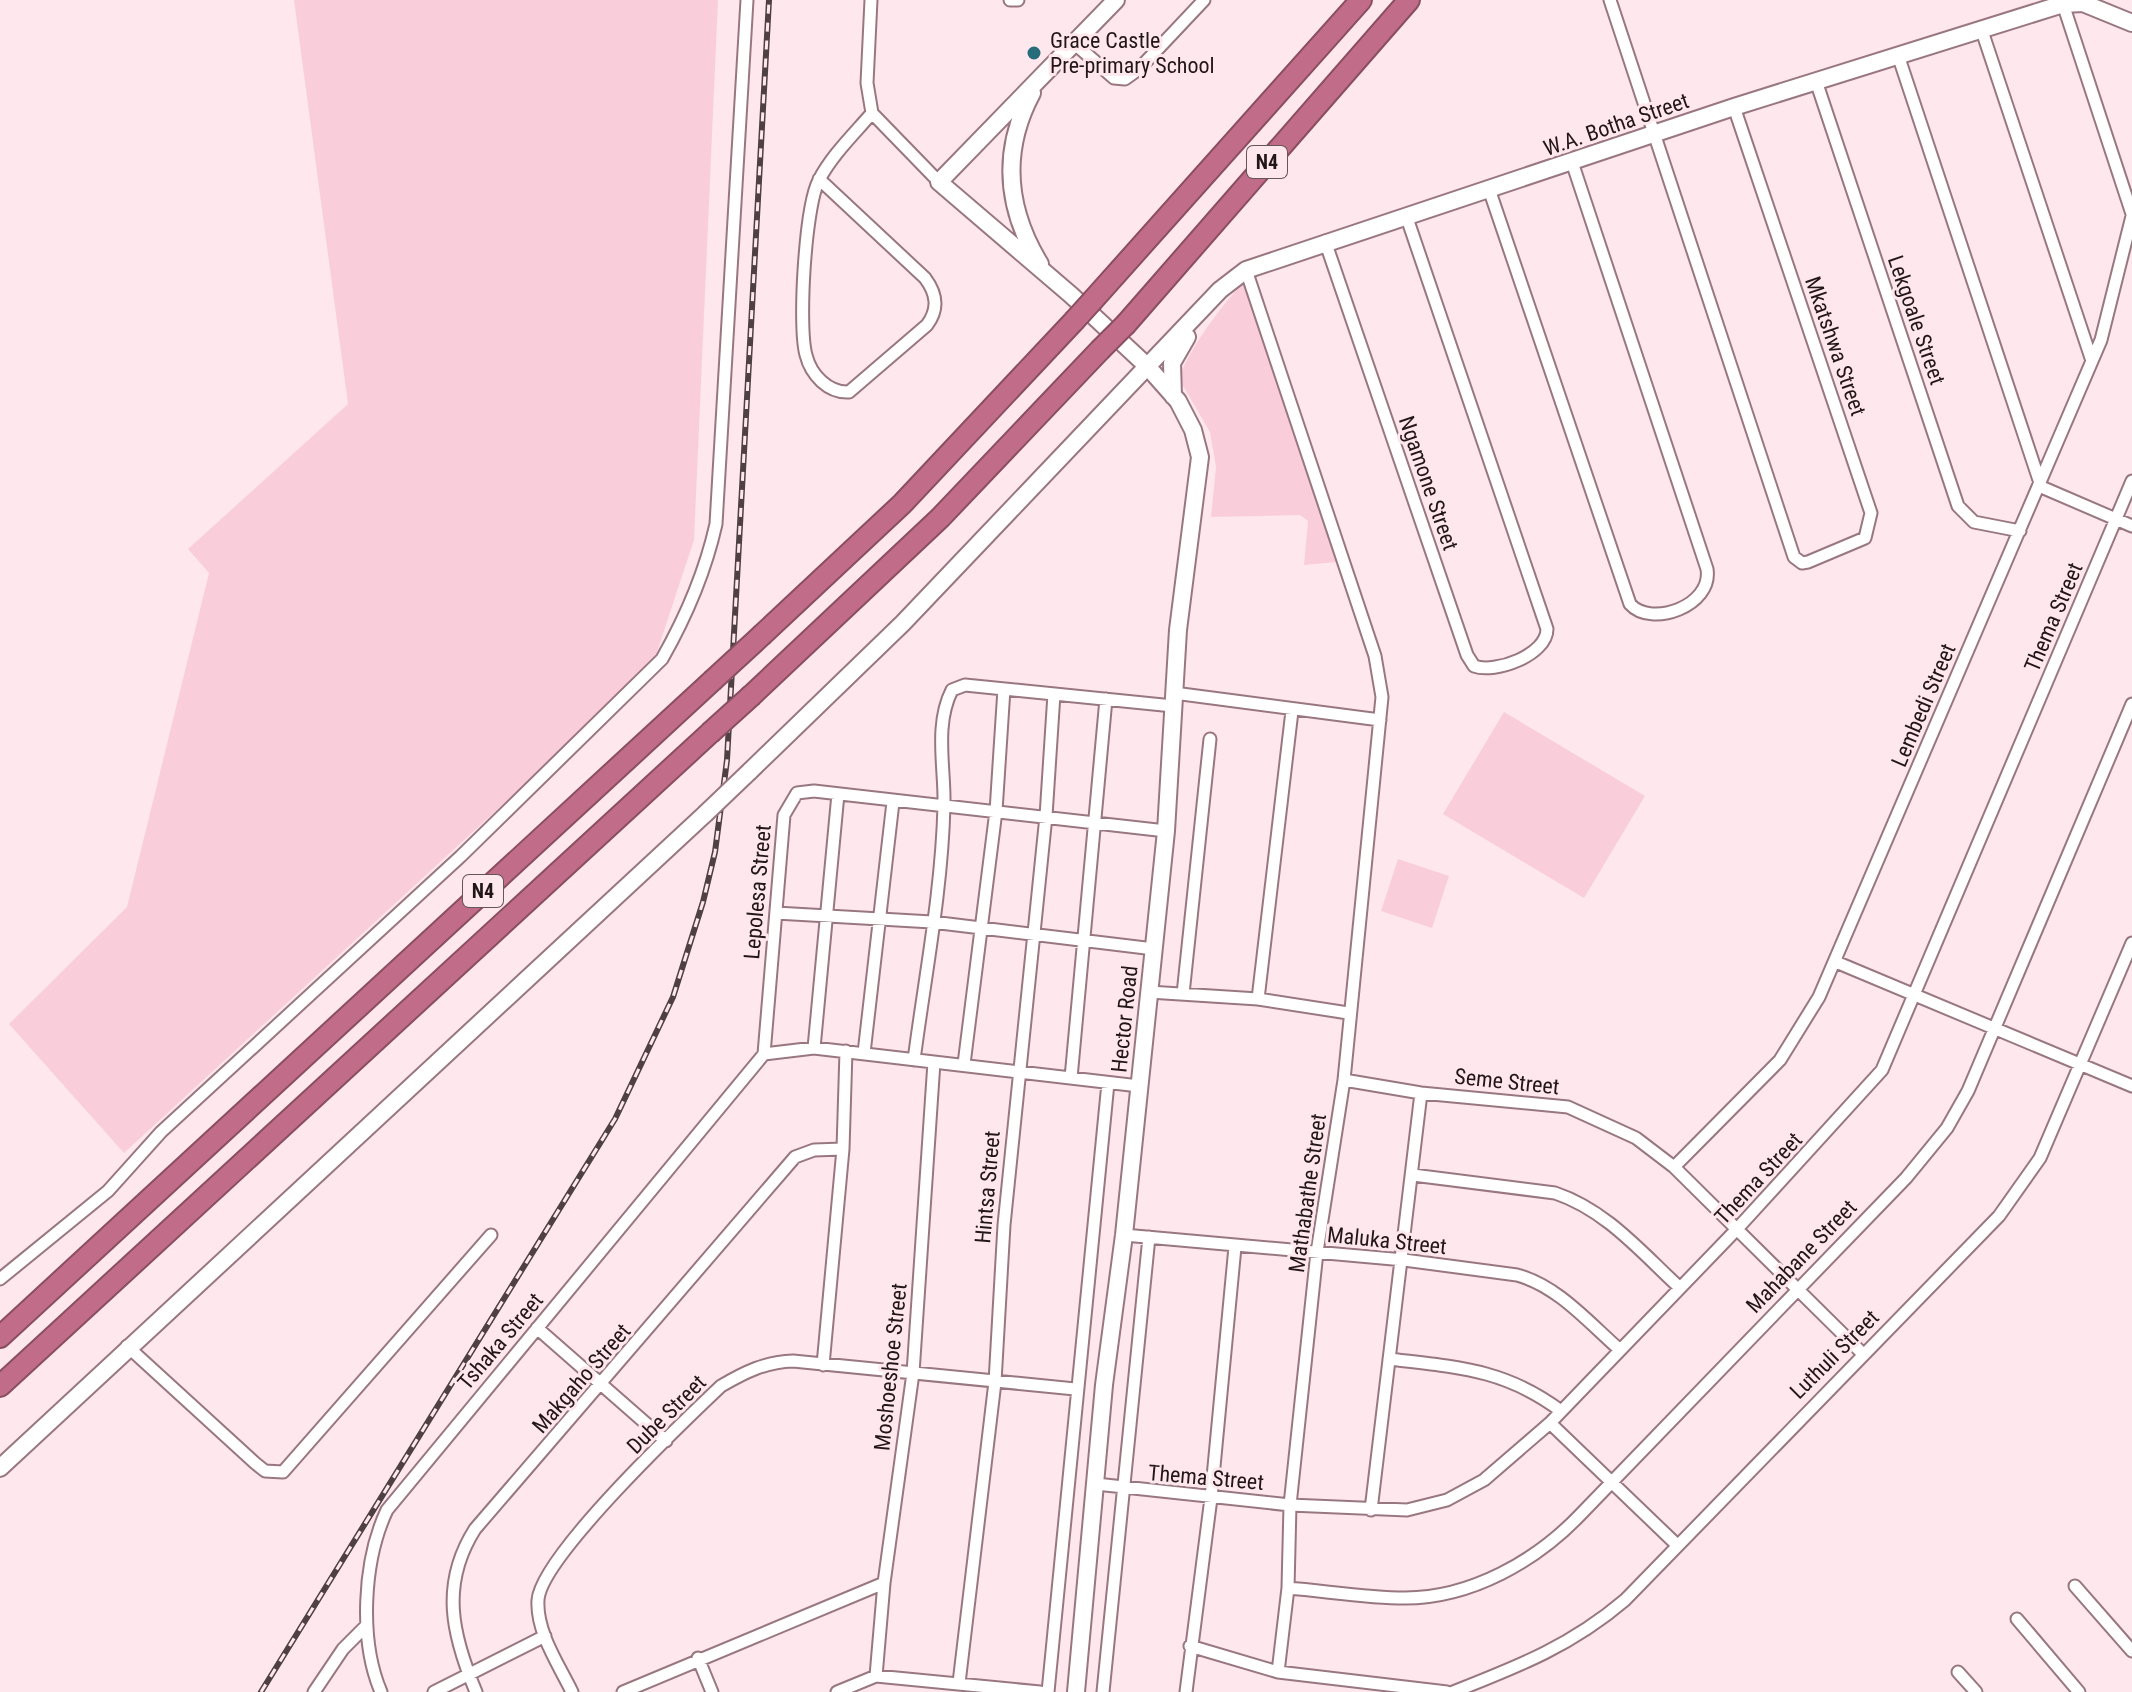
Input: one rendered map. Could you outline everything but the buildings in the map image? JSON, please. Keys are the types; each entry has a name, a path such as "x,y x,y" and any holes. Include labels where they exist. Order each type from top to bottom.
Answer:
{"highway":[{"name":"N4","path":"0,1337 902,504 1074,321 1361,0"},
{"name":"N4","path":"0,1386 752,695 940,518 1126,324 1409,0"}],"street":[{"path":"0,1279 108,1191 161,1132 461,856 662,659 683,622 706,567 716,524 747,0"},
{"path":"871,0 867,83 872,113 939,182 1116,0"},
{"path":"1010,0 1018,0"},
{"path":"1075,44 1114,78 1125,79 1139,69 1204,0"},
{"path":"1610,0 1654,134"},
{"name":"W.A. Botha Street","path":"0,1468 127,1346 749,772 903,623 1220,290 1246,270 1325,241 1407,218 1734,107 2063,4 2083,3 2132,23"},
{"path":"2063,4 2132,215"},
{"path":"1981,28 2092,361"},
{"path":"1898,55 2040,485 2132,526"},
{"path":"1045,273 1016,215 1009,162 1020,118 1032,94 1058,61"},
{"name":"Lekgoale Street","path":"1816,81 1958,506 1974,522 2020,531"},
{"name":"Mkatshwa Street","path":"1654,134 1794,557 1802,563 1808,562 1865,538 1871,513 1734,107"},
{"path":"819,179 925,278 935,294 935,311 927,325 849,392 824,384 810,365 804,345 810,213 819,179 872,113"},
{"path":"1489,189 1630,604 1637,612 1655,615 1696,601 1704,594 1708,586 1707,569 1572,162"},
{"name":"Hector Road","path":"939,182 1147,366 1173,396 1193,430 1200,457 1173,699 1166,831 1124,1235 1104,1385 1076,1692"},
{"name":"Lembedi Street","path":"1674,1167 1780,1060 1807,1022 1836,962 2092,361 2114,297 2132,215"},
{"name":"Ngamone Street","path":"1325,241 1470,661 1478,668 1491,668 1542,645 1547,636 1544,619 1407,218"},
{"name":"Mathabathe Street","path":"1246,270 1375,656 1381,683 1380,720 1348,1013 1344,1080 1317,1252 1290,1505 1288,1588 1278,1672"},
{"path":"1173,396 1172,363 1176,352 1210,310 1220,290"},
{"name":"Thema Street","path":"1096,1484 1290,1505 1407,1510 1447,1500 1498,1471 1550,1423 1873,1084 1913,997 2132,481"},
{"path":"914,1060 944,805 941,752 945,712 952,690 965,685 1106,699 1173,699 1380,720"},
{"path":"964,1064 996,811 1004,689"},
{"name":"Hintsa Street","path":"959,1683 995,1382 1018,1070 1046,816 1054,694"},
{"path":"1071,1078 1106,699"},
{"name":"Mahabane Street","path":"1288,1588 1408,1598 1459,1589 1511,1568 1539,1552 1563,1533 1798,1288 1940,1137 1964,1100 2132,704"},
{"path":"1258,999 1292,711"},
{"path":"1183,994 1210,739"},
{"name":"Lepolesa Street","path":"764,1054 767,993 787,807 797,793 838,794 1166,831"},
{"path":"814,1048 838,794"},
{"path":"864,1053 893,802"},
{"path":"776,913 932,922 1154,949"},
{"name":"Luthuli Street","path":"1450,1692 1540,1658 1572,1641 1625,1600 1676,1544 1999,1216 2024,1185 2045,1148 2132,943"},
{"path":"1836,962 1993,1031 2132,1086"},
{"path":"1149,992 1258,999 1348,1013"},
{"path":"764,1054 814,1048 1139,1086"},
{"path":"823,1365 843,1149 846,1051"},
{"name":"Tshaka Street","path":"381,1692 371,1669 366,1626 372,1562 379,1527 387,1510 764,1054"},
{"name":"Moshoeshoe Street","path":"876,1676 884,1583 913,1373 934,1062"},
{"name":"Seme Street","path":"1344,1080 1421,1093 1568,1107 1636,1138 1674,1167 1863,1354"},
{"name":"Hector Road","path":"1048,1692 1075,1389 1108,1083"},
{"path":"1371,1510 1404,1260 1421,1093"},
{"name":"Makgaho Street","path":"476,1692 457,1642 451,1601 464,1547 475,1529 795,1157 803,1152 843,1149"},
{"path":"1413,1175 1555,1193 1577,1200 1606,1220 1679,1287"},
{"path":"127,1346 255,1463 265,1471 283,1472 491,1235"},
{"name":"Maluka Street","path":"1124,1235 1404,1260 1532,1279 1558,1296 1620,1350"},
{"path":"1103,1692 1149,1237"},
{"path":"1186,1692 1211,1498 1235,1247"},
{"path":"537,1328 666,1441"},
{"path":"1389,1359 1494,1373 1536,1393 1561,1411"},
{"name":"Dube Street","path":"572,1692 545,1636 538,1600 546,1578 573,1541 721,1386 748,1370 773,1362 1075,1389"},
{"path":"1550,1423 1676,1544"},
{"path":"623,1692 698,1658 884,1583"},
{"path":"2075,1586 2132,1651"},
{"path":"2017,1619 2079,1692"},
{"path":"314,1692 343,1649 366,1626"},
{"path":"434,1692 545,1636"},
{"path":"1190,1646 1278,1672 1450,1692"},
{"path":"698,1658 712,1692"},
{"path":"1958,1672 1976,1692"},
{"path":"837,1692 876,1676 1040,1692"}],"shaded area":[{"path":"294,0 718,0 694,540 652,667 124,1153 9,1024 127,907 209,573 188,549 348,404"},
{"path":"1253,275 1336,562 1304,565 1308,521 1300,515 1211,517 1216,467 1210,432 1179,379 1190,354 1210,323"},
{"path":"1504,712 1645,796 1584,898 1443,814"},
{"path":"1398,859 1449,876 1432,928 1381,911"}],"railway":[{"path":"261,1692 615,1119 673,997 703,902 715,852 727,760 769,0"}],"place":[{"name":"Grace Castle Pre-primary School","path":"1034,53"}]}
